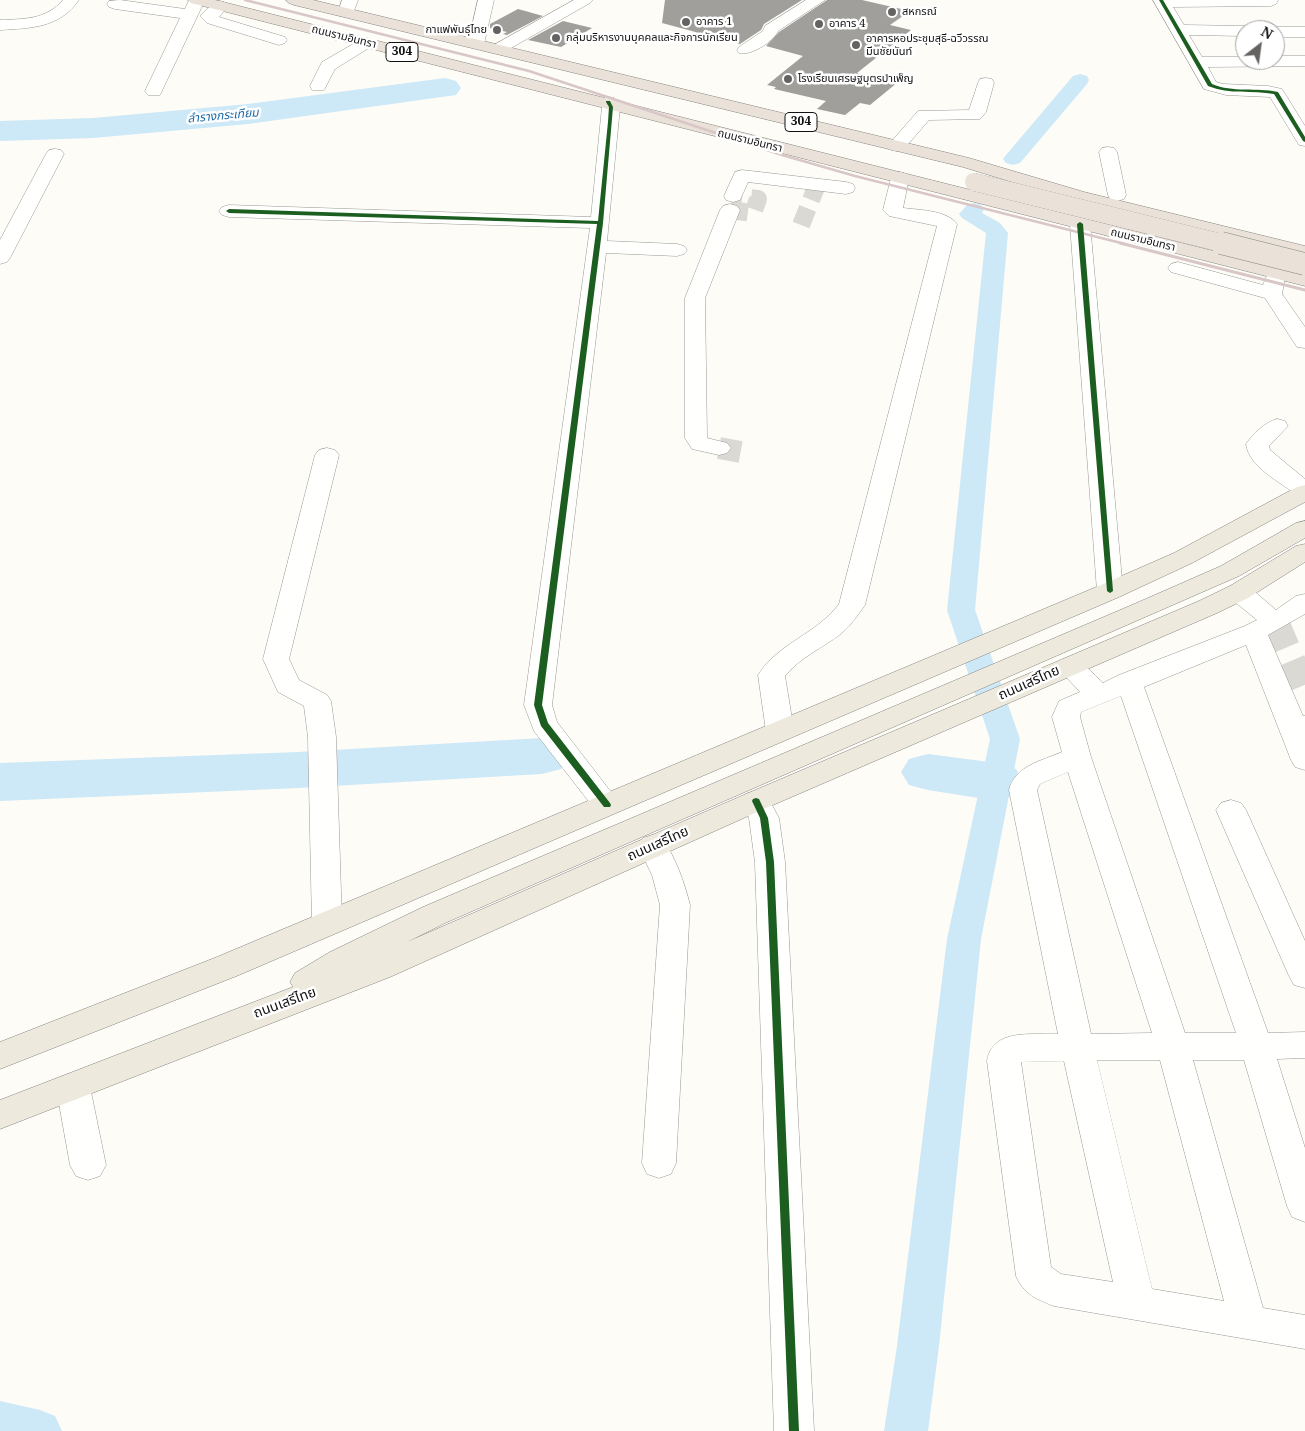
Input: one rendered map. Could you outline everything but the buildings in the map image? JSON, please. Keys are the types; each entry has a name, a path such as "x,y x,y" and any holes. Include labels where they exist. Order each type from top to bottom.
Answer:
{"highway":[{"name":"ถนนรามอินทรา","path":"294,0 348,6 476,44 969,163 1078,196 1305,252"},
{"name":"ถนนรามอินทรา","path":"195,5 220,6 608,102 827,160 1305,280"},
{"path":"608,102 807,141 1305,264"},
{"path":"969,163 1305,240"},
{"path":"1224,260 1238,236"}],"main road":[{"path":"0,1056 228,966 1110,592 1183,558 1305,491"},
{"path":"1272,509 1305,518"},
{"path":"249,1017 341,961 434,915 927,716 1222,575 1305,528"},
{"name":"ถนนเสรีไทย","path":"0,1114 380,968 756,801 927,716 1022,686 1129,642 1239,592 1305,551"}],"street":[{"path":"0,25 32,23 59,14 71,0"},
{"path":"476,44 486,0"},
{"path":"498,49 585,0"},
{"path":"745,50 770,33 771,29 817,0"},
{"path":"1271,1 1162,1 1210,85 1228,91 1265,91 1276,94 1305,140"},
{"path":"115,4 195,5 154,91"},
{"path":"220,6 208,16 213,20 279,40"},
{"path":"1178,30 1235,31"},
{"path":"1285,32 1304,32"},
{"path":"318,86 328,66 366,43"},
{"path":"1197,62 1305,61"},
{"path":"897,146 924,115 974,115 981,102 986,83"},
{"path":"607,806 544,724 538,705 598,235 610,122 611,107 608,102"},
{"path":"1108,152 1116,196"},
{"path":"0,258 55,154"},
{"path":"817,185 827,160"},
{"path":"719,448 700,444 696,438 695,298 742,176 846,188"},
{"path":"780,731 771,675 779,663 798,648 838,624 852,605 947,224 939,220 893,210 900,178"},
{"path":"229,211 598,235 676,250"},
{"path":"1080,224 1110,592"},
{"path":"1178,268 1272,294 1305,342"},
{"path":"1272,294 1276,273"},
{"path":"1277,426 1257,444 1258,450 1262,456 1305,491"},
{"path":"327,455 276,659 288,686 317,701 322,737 327,924"},
{"path":"1239,592 1265,627 1299,725 1305,760"},
{"path":"1249,1323 1172,1045 1077,757 1066,711 1069,707 1098,694 1265,627 1305,602"},
{"path":"1070,666 1098,694"},
{"path":"1129,681 1257,1047 1305,1206"},
{"path":"1077,757 1030,777 1025,782 1024,790 1077,1047 1137,1304"},
{"path":"756,801 764,818 770,862 794,1431"},
{"path":"1231,810 1305,976"},
{"path":"653,846 667,875 675,905 659,1163"},
{"path":"1305,1045 1257,1047 1172,1045 1012,1050 1005,1054 1004,1061 1034,1276 1054,1289 1305,1332"},
{"path":"73,1087 88,1164"}],"waterway":[{"path":"1013,159 1080,80"},
{"name":"ลำรางกระเทียม","path":"0,131 93,128 248,114 445,88"},
{"path":"906,1431 918,1346 964,939 1005,739 961,610 997,233 993,227 969,214 974,209"},
{"path":"0,782 298,770 542,756"},
{"path":"928,772 997,782"},
{"path":"0,1422 40,1431"}],"tunnel":[{"path":"801,225 817,185"},
{"path":"730,210 753,213 758,199 733,196"},
{"path":"719,448 751,454"},
{"path":"1275,622 1302,686"}],"railway":[{"path":"245,0 529,71 782,155 855,176 1125,244"},
{"path":"1120,243 1305,290"}],"cycle path":[{"path":"1161,0 1210,85 1234,91 1268,91 1276,93 1305,141"},
{"path":"607,805 544,724 538,705 600,223 611,107 608,102"},
{"path":"229,211 600,223"},
{"path":"1080,224 1110,591"},
{"path":"756,801 764,818 770,862 794,1431"}],"place":[{"name":"สหกรณ์","path":"892,12"},
{"name":"อาคาร 1","path":"686,22"},
{"name":"อาคาร 4","path":"819,24"},
{"name":"กาแฟพันธ์ุไทย","path":"497,30"},
{"name":"กลุ่มบริหารงานบุคคลและกิจการนักเรียน","path":"556,38"},
{"name":"อาคารหอประชุมสุธี-ฉวีวรรณ มีนชัยนันท์","path":"856,45"},
{"name":"โรงเรียนเศรษฐบุตรบำเพ็ญ","path":"788,79"}]}
